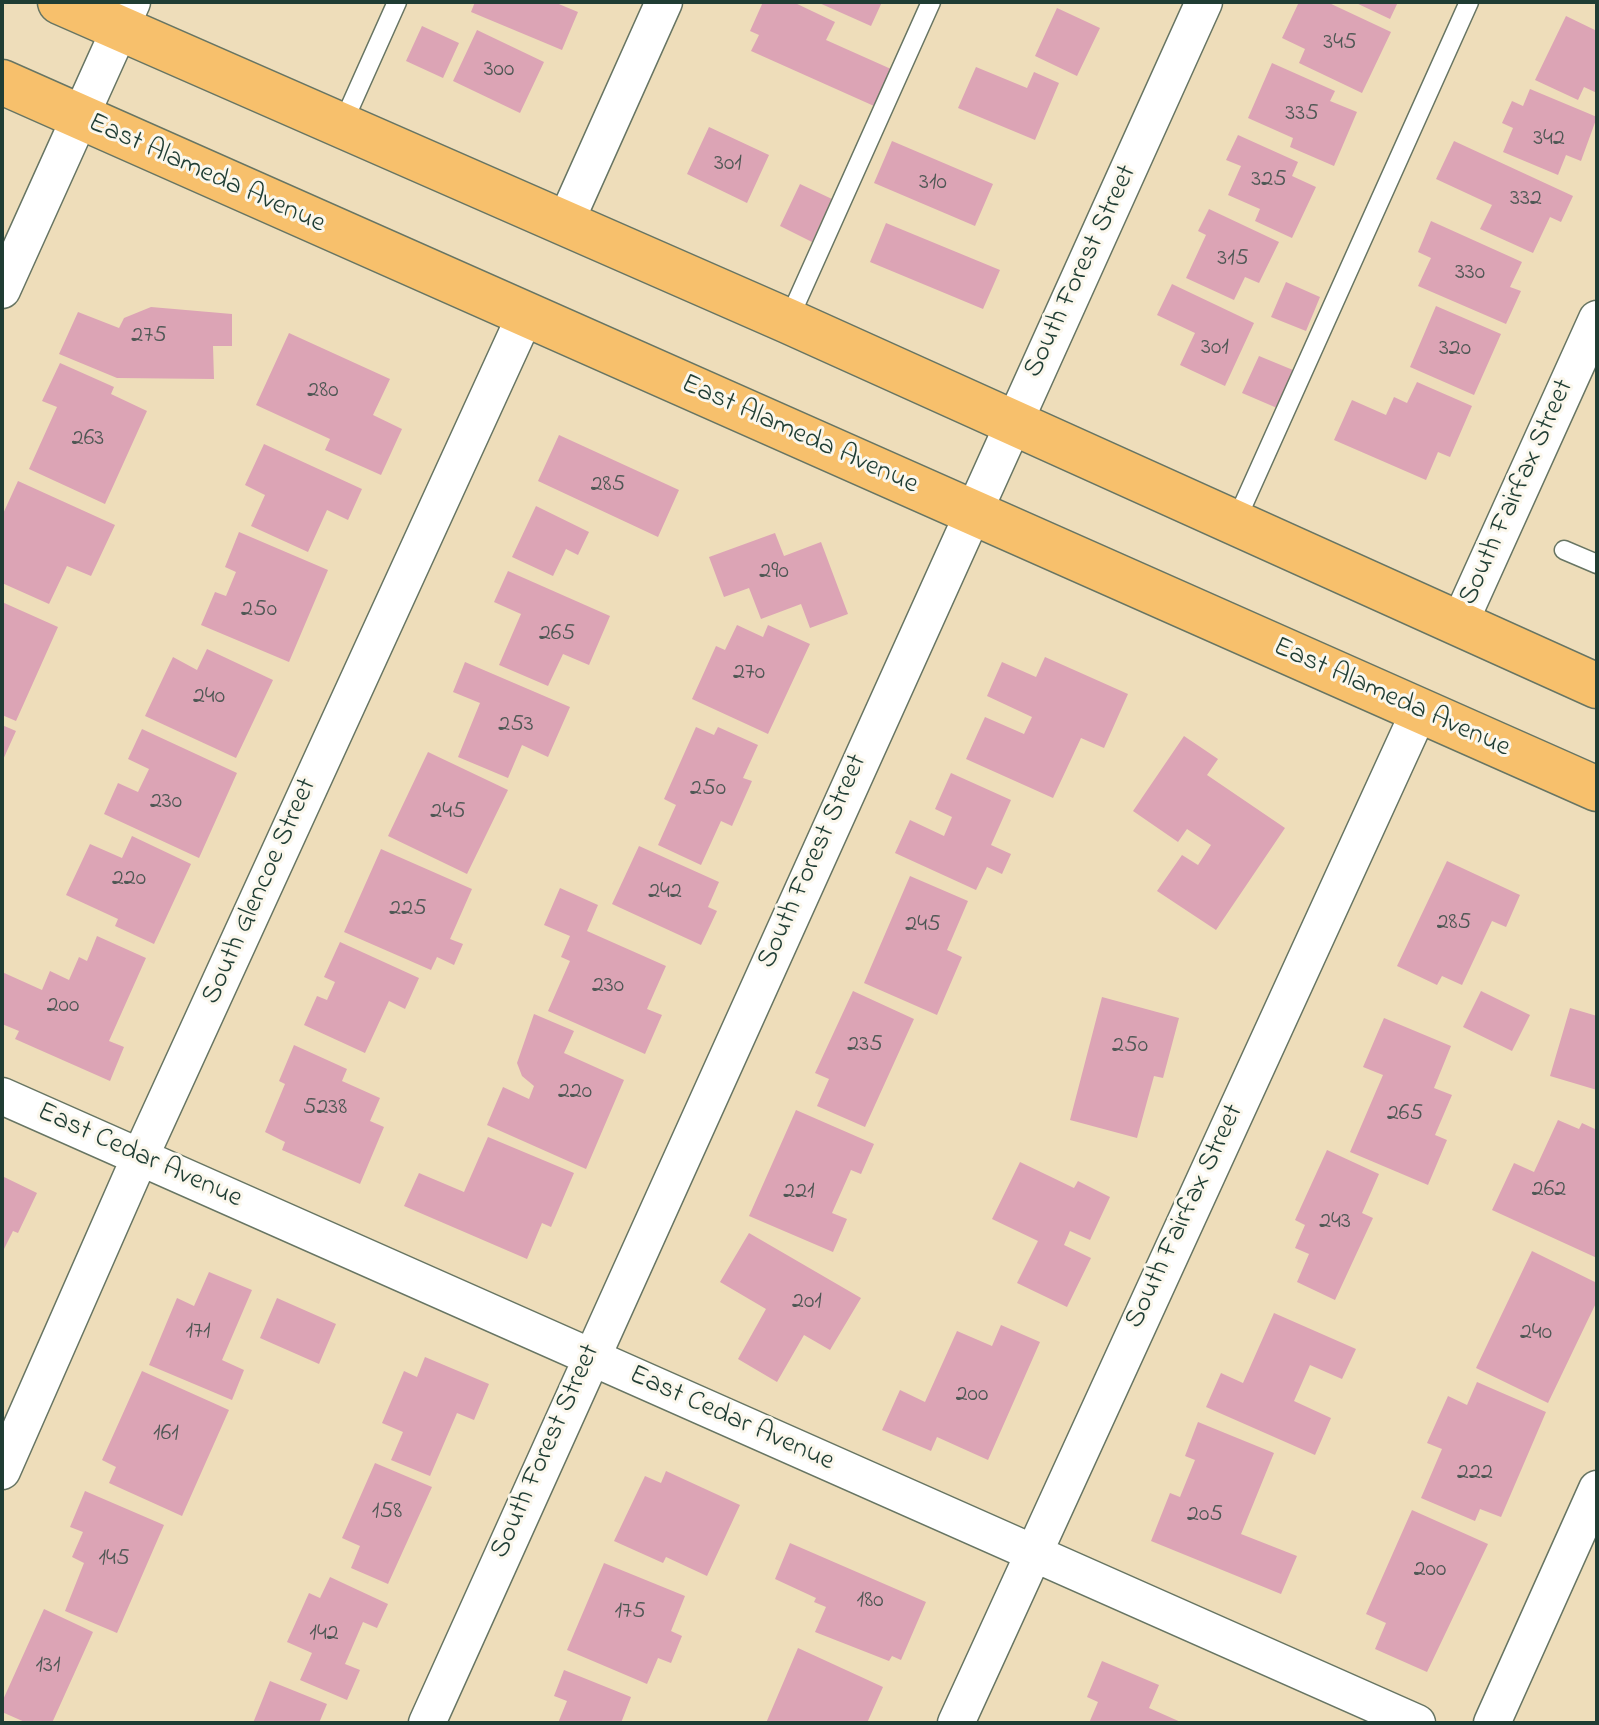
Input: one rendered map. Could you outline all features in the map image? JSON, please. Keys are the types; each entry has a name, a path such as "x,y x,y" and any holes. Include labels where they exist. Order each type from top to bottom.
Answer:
{"main road":[{"path":"60,2 126,14 342,125 788,321 1597,686"},
{"name":"East Alameda Avenue","path":"2,82 1597,789"}],"street":[{"path":"565,223 664,2"},
{"name":"South Forest Street","path":"427,1723 1204,2"},
{"path":"2,290 126,14"},
{"name":"South Glencoe Street","path":"2,1471 140,1157 525,316"},
{"name":"South Fairfax Street","path":"1459,624 1597,319"},
{"name":"South Fairfax Street","path":"956,1723 1031,1552 1419,712"},
{"name":"East Cedar Avenue","path":"2,1096 1417,1723"},
{"path":"1492,1723 1597,1489"}],"lane":[{"path":"342,125 397,2"},
{"path":"788,321 931,2"},
{"path":"1235,523 1469,2"},
{"path":"1564,550 1597,564"}],"building":[{"path":"475,2 554,2 578,12 562,50 471,12"},
{"path":"763,2 793,2 835,22 826,40 891,69 874,106 751,51 759,35 750,31"},
{"path":"817,2 882,2 871,26"},
{"path":"1299,2 1327,2 1391,32 1362,93 1299,63 1305,49 1282,38"},
{"path":"1354,2 1398,2 1390,19"},
{"path":"1057,8 1100,28 1077,76 1035,56"},
{"path":"1566,16 1597,31 1597,93 1584,87 1578,100 1535,80"},
{"path":"422,26 459,43 443,78 406,61"},
{"path":"477,30 544,62 520,113 453,81"},
{"path":"1272,63 1335,91 1330,101 1357,112 1334,166 1290,147 1293,138 1248,118"},
{"path":"976,67 1027,88 1034,72 1059,83 1035,140 958,108"},
{"path":"1530,89 1597,117 1581,161 1566,155 1558,175 1503,152 1513,128 1502,123 1512,101 1523,106"},
{"path":"709,127 769,155 747,203 687,174"},
{"path":"1238,135 1298,162 1292,176 1316,187 1292,238 1255,221 1260,209 1228,195 1241,166 1226,160"},
{"path":"892,141 993,184 975,226 874,183"},
{"path":"1454,141 1573,196 1561,222 1550,217 1533,253 1480,229 1492,205 1436,179"},
{"path":"800,184 832,199 812,242 780,226"},
{"path":"1209,209 1279,242 1259,283 1245,277 1234,300 1186,278 1206,235 1198,231"},
{"path":"1431,221 1522,262 1510,287 1521,291 1506,324 1418,286 1431,258 1418,252"},
{"path":"886,223 1000,270 983,309 870,262"},
{"path":"1286,282 1320,297 1306,331 1271,317"},
{"path":"1172,284 1254,323 1225,386 1180,365 1195,333 1157,315"},
{"path":"1436,306 1501,334 1474,395 1410,367"},
{"path":"151,307 232,314 232,346 213,346 214,379 117,378 59,354 78,312 119,328 124,318"},
{"path":"289,333 390,379 373,415 402,429 381,475 325,450 330,439 256,405"},
{"path":"1259,356 1293,370 1277,408 1242,393"},
{"path":"60,363 114,387 111,394 147,411 105,504 29,469 57,407 42,401"},
{"path":"1417,382 1472,406 1450,457 1438,452 1426,480 1334,440 1352,400 1386,415 1394,397 1407,403"},
{"path":"559,435 679,490 658,537 538,481"},
{"path":"264,444 362,489 348,520 327,510 308,552 251,526 265,495 245,485"},
{"path":"18,481 115,525 91,576 67,566 49,604 2,583 2,516"},
{"path":"536,506 589,532 578,555 566,549 553,576 512,557"},
{"path":"239,532 328,570 289,662 201,625 215,592 226,596 236,572 225,567"},
{"path":"775,533 784,556 821,542 848,614 810,628 801,604 761,619 749,588 724,597 709,557"},
{"path":"508,571 610,616 589,665 563,654 548,686 499,665 521,614 494,602"},
{"path":"2,602 58,627 16,721 2,715"},
{"path":"737,625 763,637 768,625 810,644 768,734 692,699 716,646 725,650"},
{"path":"207,649 273,680 236,758 145,716 173,657 197,670"},
{"path":"1045,657 1128,694 1104,748 1081,738 1053,798 966,759 985,717 1024,734 1032,717 987,696 1002,662 1036,677"},
{"path":"465,662 570,707 548,757 522,745 508,778 458,757 480,703 453,692"},
{"path":"2,725 16,731 2,762"},
{"path":"696,727 714,735 718,727 758,745 743,778 752,781 732,826 721,821 701,865 658,845 676,805 664,799"},
{"path":"142,729 237,773 199,858 104,814 118,783 138,792 149,769 128,759"},
{"path":"1184,736 1218,759 1207,775 1285,828 1216,930 1157,891 1182,855 1198,865 1211,845 1187,829 1178,842 1133,811"},
{"path":"428,752 508,790 467,874 388,836"},
{"path":"951,773 1011,800 991,845 1011,854 1002,874 987,867 976,890 895,853 910,820 944,836 952,817 935,809"},
{"path":"132,836 191,864 154,944 115,926 118,919 66,895 90,844 122,858"},
{"path":"639,846 719,882 708,907 717,911 701,945 612,904"},
{"path":"381,849 472,889 450,939 463,944 454,965 437,957 431,970 344,932"},
{"path":"1447,861 1520,895 1506,927 1492,921 1462,985 1442,976 1437,985 1397,966"},
{"path":"910,876 968,901 947,950 962,957 937,1015 864,983"},
{"path":"560,888 598,905 587,931 666,966 647,1009 662,1015 645,1054 548,1011 570,961 561,957 570,936 544,925"},
{"path":"97,936 146,958 109,1041 124,1047 110,1081 15,1039 19,1031 2,1024 2,972 42,990 50,971 69,980 79,957 87,961"},
{"path":"340,942 419,978 405,1009 389,1001 365,1053 304,1025 317,996 327,1000 335,982 324,977"},
{"path":"853,991 914,1019 865,1127 817,1106 829,1079 815,1073"},
{"path":"1481,991 1530,1015 1512,1051 1463,1027"},
{"path":"1102,997 1179,1018 1163,1078 1154,1076 1137,1138 1070,1120"},
{"path":"1570,1008 1597,1016 1597,1090 1550,1076"},
{"path":"534,1014 574,1031 564,1053 624,1080 586,1169 487,1125 503,1087 529,1099 534,1086 522,1076 517,1063"},
{"path":"1384,1018 1451,1046 1434,1088 1452,1095 1435,1135 1447,1140 1428,1185 1350,1152 1383,1075 1363,1067"},
{"path":"294,1045 347,1069 342,1081 380,1098 370,1121 384,1127 360,1184 282,1150 285,1142 265,1132 285,1084 279,1081"},
{"path":"796,1110 874,1144 861,1174 851,1170 832,1213 847,1219 833,1252 749,1216"},
{"path":"1558,1120 1579,1129 1582,1123 1597,1130 1597,1258 1492,1210 1514,1163 1534,1172"},
{"path":"488,1137 574,1173 551,1227 542,1223 527,1259 404,1206 419,1173 464,1192"},
{"path":"1327,1150 1379,1174 1362,1213 1373,1218 1335,1300 1297,1282 1309,1254 1295,1248 1305,1225 1295,1220"},
{"path":"1020,1162 1074,1188 1078,1181 1110,1197 1090,1240 1070,1231 1064,1245 1091,1258 1067,1307 1017,1283 1038,1241 992,1219"},
{"path":"2,1176 37,1193 18,1233 13,1231 2,1253"},
{"path":"749,1233 861,1298 830,1350 804,1335 777,1382 738,1359 766,1309 720,1282"},
{"path":"1532,1251 1597,1283 1597,1301 1548,1403 1476,1368"},
{"path":"209,1272 252,1290 222,1360 244,1370 232,1400 149,1365 177,1298 194,1306"},
{"path":"277,1298 336,1324 319,1364 260,1338"},
{"path":"1274,1313 1356,1349 1342,1379 1310,1365 1294,1401 1331,1418 1315,1455 1206,1407 1221,1373 1243,1383"},
{"path":"1001,1325 1040,1342 988,1460 937,1437 931,1451 882,1430 900,1390 925,1402 957,1331 992,1346"},
{"path":"425,1357 489,1384 474,1420 457,1413 430,1476 391,1460 403,1432 382,1423 404,1371 417,1377"},
{"path":"142,1371 229,1410 182,1516 109,1483 116,1467 102,1460"},
{"path":"1477,1382 1546,1412 1501,1517 1480,1509 1475,1521 1421,1498 1442,1449 1427,1443 1448,1396 1467,1405"},
{"path":"1198,1422 1274,1453 1241,1534 1297,1556 1281,1594 1151,1541 1170,1493 1180,1497 1195,1460 1185,1456"},
{"path":"375,1463 432,1487 388,1584 351,1568 360,1546 342,1538"},
{"path":"666,1471 740,1505 707,1576 666,1557 663,1563 614,1541 645,1476 661,1483"},
{"path":"85,1491 164,1525 117,1633 65,1611 84,1563 72,1557 83,1532 70,1527"},
{"path":"1412,1510 1488,1544 1427,1672 1375,1649 1386,1623 1366,1614"},
{"path":"790,1543 926,1602 901,1660 892,1656 889,1661 815,1632 826,1607 814,1602 816,1598 775,1579"},
{"path":"604,1563 685,1596 671,1631 682,1636 671,1663 658,1658 647,1684 567,1650"},
{"path":"330,1577 388,1604 377,1628 363,1622 345,1664 360,1670 347,1700 300,1680 312,1653 287,1642 309,1593 320,1598"},
{"path":"44,1609 93,1632 52,1723 27,1723 2,1712 2,1702"},
{"path":"798,1648 883,1687 867,1723 766,1723"},
{"path":"1102,1661 1159,1685 1149,1708 1183,1723 1089,1723 1098,1702 1087,1697"},
{"path":"564,1670 631,1697 621,1723 558,1723 567,1701 554,1696"},
{"path":"270,1681 327,1704 319,1723 253,1723"}]}
